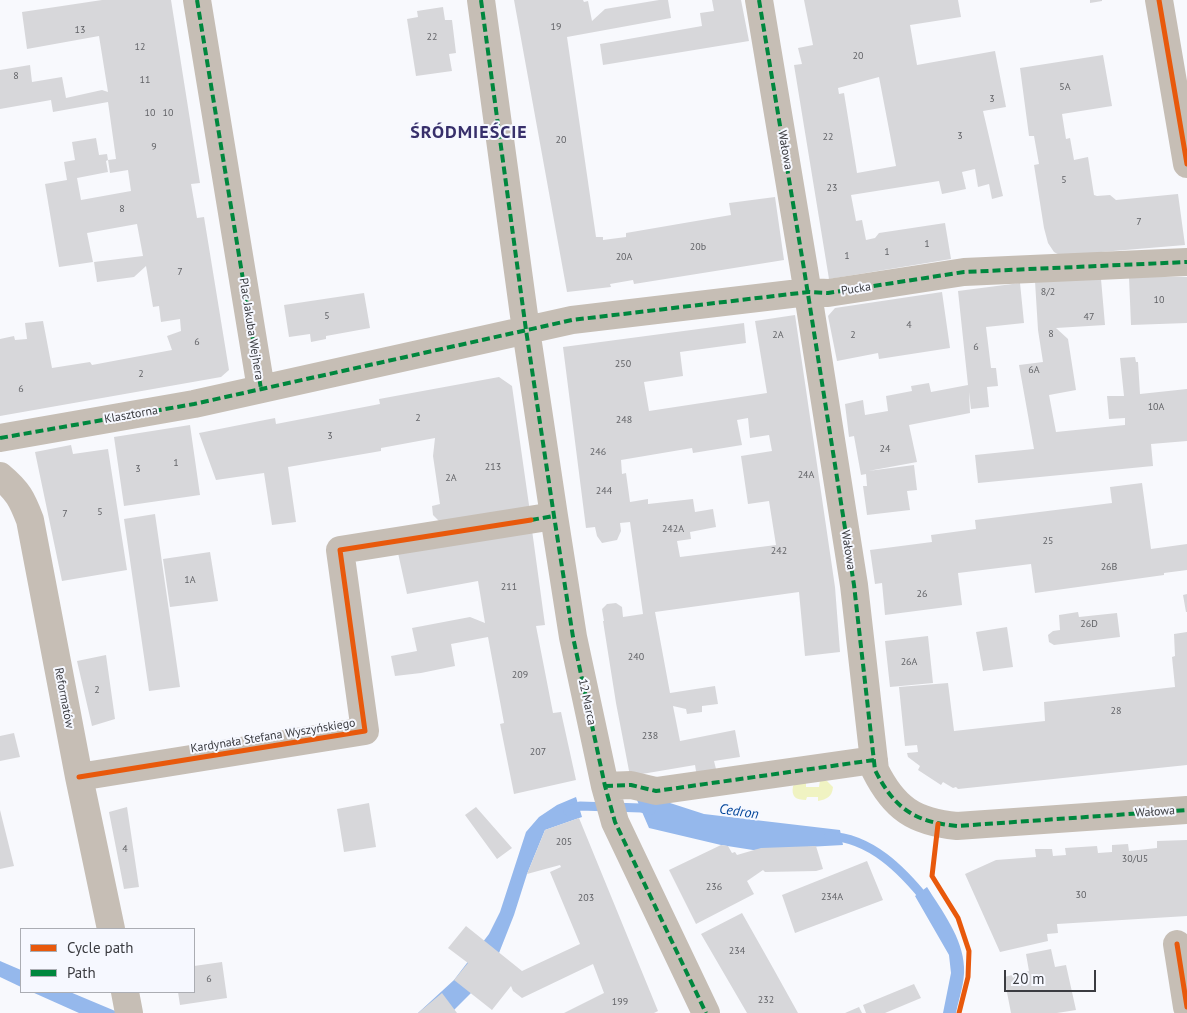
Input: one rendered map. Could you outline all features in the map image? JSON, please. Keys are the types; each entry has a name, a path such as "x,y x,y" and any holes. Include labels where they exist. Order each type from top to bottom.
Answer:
{"street":[{"name":"Plac Jakuba Wejhera","path":"198,0 261,389 526,330"},
{"path":"481,0 526,330"},
{"name":"Wałowa","path":"759,0 808,292 854,585 875,770 894,801 923,820 938,824 957,826 1187,810"},
{"path":"1159,0 1187,164"},
{"name":"Pucka","path":"526,330 572,320 808,292 828,293 964,272 1187,262"},
{"name":"12 Marca","path":"526,330 532,371 542,518 573,637 604,786 615,822 706,1013"},
{"name":"Klasztorna","path":"0,438 194,404 261,389"},
{"name":"Reformatów","path":"0,476 14,487 23,502 30,520 79,777 111,928"},
{"name":"Kardynała Stefana Wyszyńskiego","path":"79,777 365,731 340,550 542,518"},
{"path":"604,786 631,785 656,791 874,760"},
{"path":"1177,944 1187,1007"}],"green space":[{"path":"820,780 827,781 833,787 832,793 826,798 818,801 818,797 807,797 806,800 802,800 795,797 793,786 798,781 806,781 806,787 819,787"}],"water":[{"path":"633,791 704,814 840,830 843,845 753,850 721,845 649,828"},
{"path":"576,797 582,817 545,830 499,953 471,993 451,1013 418,1013 454,980 489,934 500,912 526,832 539,817 557,805"},
{"path":"927,887 951,925 963,956 964,978 956,1013 943,1013 951,973 949,955 915,896"},
{"path":"0,961 20,970 20,987 0,977"},
{"path":"34,993 72,993 120,1013 79,1013"}],"building":[{"path":"102,0 171,0 200,183 191,184 197,218 204,217 229,370 221,377 0,416 0,339 14,336 15,340 27,339 25,323 43,321 52,368 90,362 92,365 172,350 167,336 181,331 180,319 161,322 159,306 153,307 146,266 134,277 97,282 94,262 143,256 137,224 87,233 93,262 59,267 45,184 67,180 64,162 75,160 72,142 96,138 99,155 107,154 108,160 116,159 108,102 53,112 51,100 0,109 0,70 30,65 32,82 62,77 66,98 102,90 108,92 99,36 27,49 22,12","holes":["108,160 110,173 128,170 131,191 81,200 77,178 108,172 106,161"]},
{"path":"514,0 588,1 592,21 605,9 668,0 671,18 567,37 596,237 603,237 603,240 626,237 626,233 731,215 729,203 775,197 784,260 634,284 633,280 610,284 611,287 567,292"},
{"path":"712,0 741,0 749,41 603,65 600,44 702,26 700,13 714,11"},
{"path":"804,0 958,0 961,17 910,25 917,65 995,51 1006,107 983,111 1003,196 992,199 989,184 978,187 975,169 962,172 966,189 942,194 939,181 851,195 856,221 862,220 866,240 875,238 879,233 945,223 951,259 829,279 794,65 802,64 798,48 813,45","holes":["879,77 896,166 857,173 844,93 839,94 838,88"]},
{"path":"1090,0 1102,0 1102,1 1090,3"},
{"path":"443,7 445,20 452,20 456,53 449,54 452,71 416,76 407,19 418,17 417,11"},
{"path":"1103,55 1112,106 1062,114 1066,139 1070,138 1074,160 1088,157 1094,195 1097,196 1110,195 1116,200 1178,194 1185,245 1063,257 1054,252 1048,243 1034,165 1039,164 1034,136 1029,136 1020,68"},
{"path":"1129,277 1187,277 1187,323 1131,325"},
{"path":"1101,279 1105,325 1056,328 1068,339 1076,390 1049,395 1056,432 1125,425 1125,418 1109,419 1107,396 1124,396 1120,358 1135,357 1136,362 1138,362 1140,394 1187,389 1187,441 1151,444 1153,466 978,483 975,455 1034,449 1019,365 1043,362 1038,330 1035,281"},
{"path":"1020,283 1024,323 986,327 991,368 996,368 998,386 987,387 989,407 971,409 969,392 970,413 909,425 917,462 868,471 914,465 917,490 907,491 910,510 867,515 863,486 867,486 866,474 861,475 854,436 849,437 845,404 863,400 865,415 888,411 886,396 912,391 911,386 929,383 931,392 968,385 958,291"},
{"path":"942,292 950,348 879,359 878,353 837,361 828,316 835,308"},
{"path":"364,293 370,328 326,336 326,339 311,342 310,334 289,337 284,305"},
{"path":"795,315 835,587 840,652 805,656 799,592 655,612 670,693 715,686 718,704 702,706 702,712 687,714 686,709 673,706 680,741 735,730 740,757 714,761 717,773 697,777 695,765 630,776 616,703 602,609 607,604 616,603 622,607 623,617 643,614 630,522 620,523 621,531 617,540 602,543 597,536 595,527 586,528 563,347 744,323 746,343 680,352 683,376 644,382 649,411 767,393 755,321","holes":["748,418 750,438 769,435 772,451 741,456 748,504 769,501 776,545 680,557 677,541 691,539 690,532 716,527 713,509 695,512 693,499 648,504 648,499 630,502 626,473 622,474 621,460 692,448 693,453 742,445 737,420"]},
{"path":"499,377 512,386 530,512 442,524 433,515 432,506 440,504 433,456 435,438 381,448 381,451 288,467 296,522 272,525 264,473 216,480 199,433 275,418 276,424 380,404 379,399"},
{"path":"190,425 200,495 124,506 114,437"},
{"path":"71,445 73,454 108,449 127,570 62,581 35,452"},
{"path":"1142,483 1151,549 1187,544 1187,570 1164,573 1164,575 1035,593 1031,564 958,573 962,605 885,615 882,583 875,584 870,550 932,542 931,535 976,529 975,520 1112,503 1110,487"},
{"path":"155,514 180,687 149,691 124,519"},
{"path":"532,530 545,625 536,626 553,713 561,712 576,780 514,794 500,724 504,723 488,637 451,644 455,666 421,673 395,676 391,656 417,651 412,628 470,617 485,623 478,581 407,594 398,553"},
{"path":"210,552 218,601 170,607 163,559"},
{"path":"1187,594 1187,612 1186,612 1183,595"},
{"path":"1078,612 1079,617 1117,613 1120,637 1054,645 1049,642 1048,635 1053,631 1060,630 1059,615"},
{"path":"1007,627 1013,667 983,671 976,632"},
{"path":"1187,632 1187,765 958,789 943,782 941,785 918,770 920,766 908,757 907,753 918,752 917,745 905,746 899,687 948,683 954,731 1045,721 1044,702 1175,687 1172,657 1175,656 1174,634"},
{"path":"928,636 933,683 890,687 885,641"},
{"path":"106,655 115,719 92,726 77,661"},
{"path":"14,733 20,757 0,761 0,736"},
{"path":"369,803 376,847 344,852 337,809"},
{"path":"127,807 139,887 124,889 109,812"},
{"path":"476,807 512,848 497,859 465,815"},
{"path":"0,810 14,866 0,869"},
{"path":"579,818 658,1011 654,1013 564,1013 604,993 593,964 522,998 513,991 511,986 492,1010 454,980 468,963 448,948 466,926 522,971 580,944 550,872 561,867 560,865 527,874 545,830"},
{"path":"1187,840 1187,916 1057,924 1058,933 1047,934 1048,941 1000,952 965,874 996,860 1036,857 1035,849 1052,849 1053,856 1066,855 1065,848 1097,846 1098,853 1112,852 1112,845 1128,844 1129,851 1157,848 1157,841"},
{"path":"721,845 728,846 732,853 735,852 737,855 761,848 816,846 823,869 816,871 765,872 763,870 747,881 754,894 696,924 669,870"},
{"path":"867,861 883,900 795,933 782,895"},
{"path":"742,913 798,1013 747,1013 701,934"},
{"path":"1051,949 1055,967 1066,965 1076,1010 1057,1013 1011,1013 1004,977 1029,971 1026,954"},
{"path":"222,962 227,998 180,1005 178,993 195,993 195,966"},
{"path":"914,984 921,998 885,1013 866,1013 863,1005"},
{"path":"442,993 457,1013 418,1013"},
{"path":"859,1007 862,1013 845,1013"}],"waterway":[{"name":"Cedron","path":"568,811 580,806 651,810"},
{"name":"Cedron","path":"829,836 844,838 872,849 896,867 927,901"}],"marked path":[{"path":"197,0 261,389"},
{"path":"481,0 526,330 573,637 605,786 615,822 706,1013"},
{"path":"759,0 854,585 875,770 890,794 907,811 929,821 957,826 1187,810"},
{"path":"0,438 194,404 572,320 808,292 828,293 964,272 1187,262"},
{"path":"531,520 554,516"},
{"path":"605,786 631,785 656,791 874,760"}],"cycle path":[{"path":"1159,0 1187,164"},
{"path":"79,777 365,731 340,550 531,520"},
{"path":"938,824 932,876 958,918 969,951 968,977 959,1013"},
{"path":"1177,944 1187,1007"}],"district":[{"name":"ŚRÓDMIEŚCIE","path":"469,133"}]}
